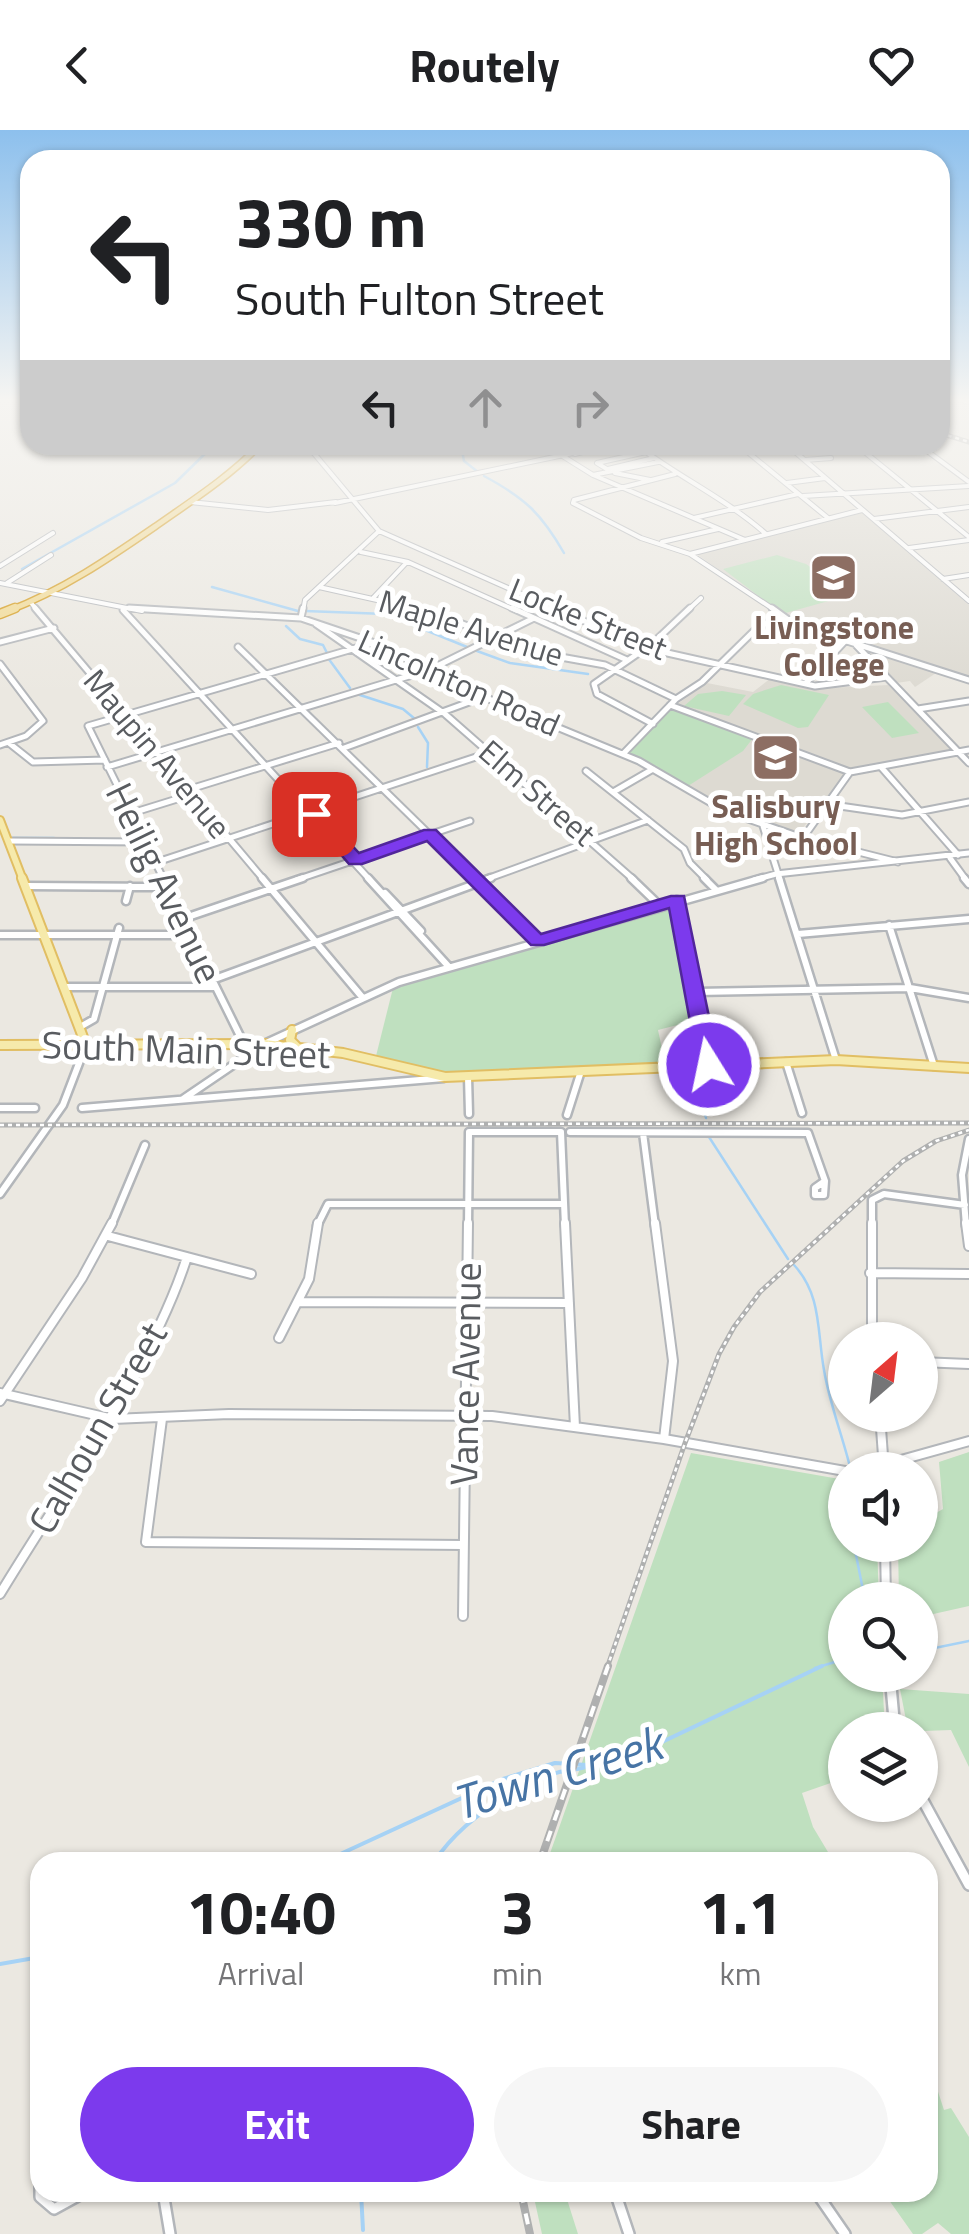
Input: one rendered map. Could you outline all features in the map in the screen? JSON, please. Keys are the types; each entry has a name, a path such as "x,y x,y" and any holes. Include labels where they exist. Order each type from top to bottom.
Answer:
{"highway":[{"path":"0,612 50,593 197,497"},
{"path":"0,612 50,593"}],"main road":[{"path":"0,820 86,1045"},
{"path":"54,1045 79,1026"},
{"path":"292,1030 290,1040 297,1047"},
{"name":"South Main Street","path":"0,1045 264,1044 343,1053 445,1078 836,1060 969,1068"}],"street":[{"path":"300,618 304,600 379,532 352,497"},
{"path":"190,502 268,510 371,497"},
{"path":"584,497 574,503 642,538 690,554 718,569 781,617 969,680"},
{"path":"645,497 745,540"},
{"path":"716,497 766,534"},
{"path":"694,518 791,497"},
{"path":"804,497 829,518"},
{"path":"848,497 969,601"},
{"path":"920,497 969,538"},
{"path":"874,520 969,507"},
{"path":"690,554 863,510"},
{"path":"661,543 720,529"},
{"name":"Locke Street","path":"379,532 646,648 805,684 825,686 886,677"},
{"path":"0,566 52,533"},
{"path":"909,548 969,538"},
{"path":"360,552 408,562 627,660"},
{"path":"3,583 51,554"},
{"path":"373,598 408,562"},
{"path":"943,578 969,575"},
{"name":"Lincolnton Road","path":"3,583 123,609 310,620 374,642 484,697 622,754 709,804 762,826 898,862"},
{"name":"Maple Avenue","path":"319,587 415,607 544,654 614,668 676,699"},
{"path":"653,724 597,694 595,681 646,648 701,598"},
{"name":"Maupin Avenue","path":"31,603 362,997"},
{"path":"123,609 230,730 451,966"},
{"path":"622,754 676,699 758,627 781,617"},
{"path":"9,743 32,762 106,764 157,752 429,670 534,618"},
{"name":"Elm Street","path":"310,620 445,714 593,842 659,905"},
{"path":"0,642 54,628"},
{"path":"805,684 845,641"},
{"path":"124,713 374,642"},
{"path":"854,644 969,763"},
{"path":"238,647 538,941"},
{"path":"0,664 43,721 39,729 0,745"},
{"path":"132,813 264,766 445,714 484,697"},
{"path":"918,710 969,701"},
{"path":"670,705 850,772 969,750"},
{"name":"Heilig Avenue","path":"124,713 88,726 244,1044"},
{"path":"154,862 310,814 489,752"},
{"path":"880,766 959,856"},
{"path":"616,790 653,769"},
{"path":"586,771 616,790 684,849 690,863 715,889"},
{"path":"802,838 850,772"},
{"path":"826,804 887,816 969,802"},
{"path":"65,987 213,984 315,942 648,820"},
{"path":"182,919 470,821"},
{"path":"762,826 836,1060"},
{"path":"8,842 145,842"},
{"path":"183,1099 264,1044 292,1030 362,997 451,966 776,874 969,854"},
{"path":"950,858 969,884"},
{"path":"26,886 166,887"},
{"path":"126,901 130,886"},
{"path":"677,900 709,1065"},
{"path":"798,934 969,919"},
{"path":"889,925 934,1066"},
{"path":"79,1026 94,1019 118,931"},
{"path":"0,935 118,931 190,935"},
{"path":"696,992 910,988 969,998"},
{"path":"0,1194 58,1115 86,1045"},
{"path":"786,1062 802,1113"},
{"path":"567,1115 582,1071"},
{"path":"468,1077 469,1114"},
{"path":"82,1108 445,1078"},
{"path":"0,1108 35,1108"},
{"name":"Vance Avenue","path":"463,1616 469,1132 565,1132"},
{"path":"575,1427 563,1204 565,1132 808,1133 825,1183"},
{"path":"643,1133 674,1361 664,1440"},
{"path":"969,1139 964,1148 969,1246"},
{"path":"145,1145 130,1193 108,1236 2,1396 104,1419 229,1414 465,1414 664,1440 828,1469"},
{"path":"871,1322 872,1200 884,1194 966,1205"},
{"path":"279,1338 308,1279 319,1216 328,1204 563,1204"},
{"path":"108,1236 251,1274"},
{"name":"Calhoun Street","path":"0,1594 178,1288 187,1257"},
{"path":"870,1272 969,1274"},
{"path":"298,1302 568,1303"},
{"path":"938,1363 969,1364"},
{"path":"162,1419 146,1542 463,1545"},
{"path":"934,1452 969,1441"},
{"path":"935,1822 969,1885"},
{"path":"46,2202 54,2209 67,2202"},
{"path":"165,2202 170,2234"},
{"path":"618,2202 629,2234"},
{"path":"823,2202 845,2234"}],"shaded area":[{"name":"Livingstone College","path":"861,512 969,605 969,678 942,669 915,687 910,681 896,683 863,650 868,647 785,616 695,553"},
{"name":"Salisbury High School","path":"771,678 827,688 888,685 952,751 850,769 798,834 715,804 629,754 676,705 707,683 753,692"}],"green space":[{"path":"777,555 806,564 850,595 782,614 723,569"},
{"path":"781,685 829,695 808,727 798,728 743,704 753,694"},
{"path":"722,691 746,695 729,716 684,706 698,694"},
{"path":"888,702 919,733 892,738 862,707"},
{"path":"671,707 753,738 743,751 688,786 627,753"},
{"path":"676,906 697,1020 658,1030 665,1063 448,1073 376,1056 393,988"},
{"path":"969,1452 969,1606 938,1613 938,1582 899,1582 898,1562 938,1562 938,1512 943,1509 939,1462"},
{"path":"691,1453 828,1477 828,1562 878,1562 878,1582 828,1582 828,1692 883,1692 884,1712 828,1712 828,1784 802,1793 813,1827 828,1852 551,1852"},
{"path":"901,1692 969,1694 969,1767 951,1730 938,1730 938,1712 904,1712"},
{"path":"938,2092 944,2110 951,2108 969,2137 969,2234 951,2234 938,2223 922,2234 913,2234 890,2202 938,2202"},
{"path":"535,2202 568,2202 578,2234 542,2234"}],"waterway":[{"path":"22,569 150,497"},
{"path":"517,497 548,527 564,553"},
{"path":"212,587 298,611"},
{"path":"305,611 386,614 467,647"},
{"path":"286,626 300,639 323,645 327,653"},
{"path":"477,651 510,663 588,674"},
{"path":"328,658 350,688"},
{"path":"360,695 403,709 415,719"},
{"path":"418,727 428,743 427,767"},
{"path":"13,838 54,838"},
{"path":"698,1092 706,1118"},
{"path":"709,1137 788,1259"},
{"path":"794,1265 814,1301 826,1382 846,1452"},
{"path":"857,1562 861,1582"},
{"name":"Town Creek","path":"938,1647 969,1641"},
{"name":"Town Creek","path":"815,1668 828,1664"},
{"name":"Town Creek","path":"590,1765 622,1761 822,1666"},
{"name":"Town Creek","path":"345,1852 503,1779 555,1763 590,1765"},
{"path":"441,1852 458,1833 503,1799 553,1774 590,1765"},
{"name":"Town Creek","path":"0,1964 30,1959"},
{"path":"362,2202 363,2230"}],"railway":[{"path":"0,1125 969,1123"},
{"path":"607,1668 685,1443 719,1354 734,1327 760,1292 903,1161 936,1141 969,1130"},
{"path":"543,1852 608,1666"},
{"path":"523,2202 530,2234"}],"place":[{"name":"Livingstone College","path":"834,578"},
{"name":"Salisbury High School","path":"776,757"}],"route":[{"path":"314,814 356,860 430,834 538,941 677,900 709,1065"}]}
